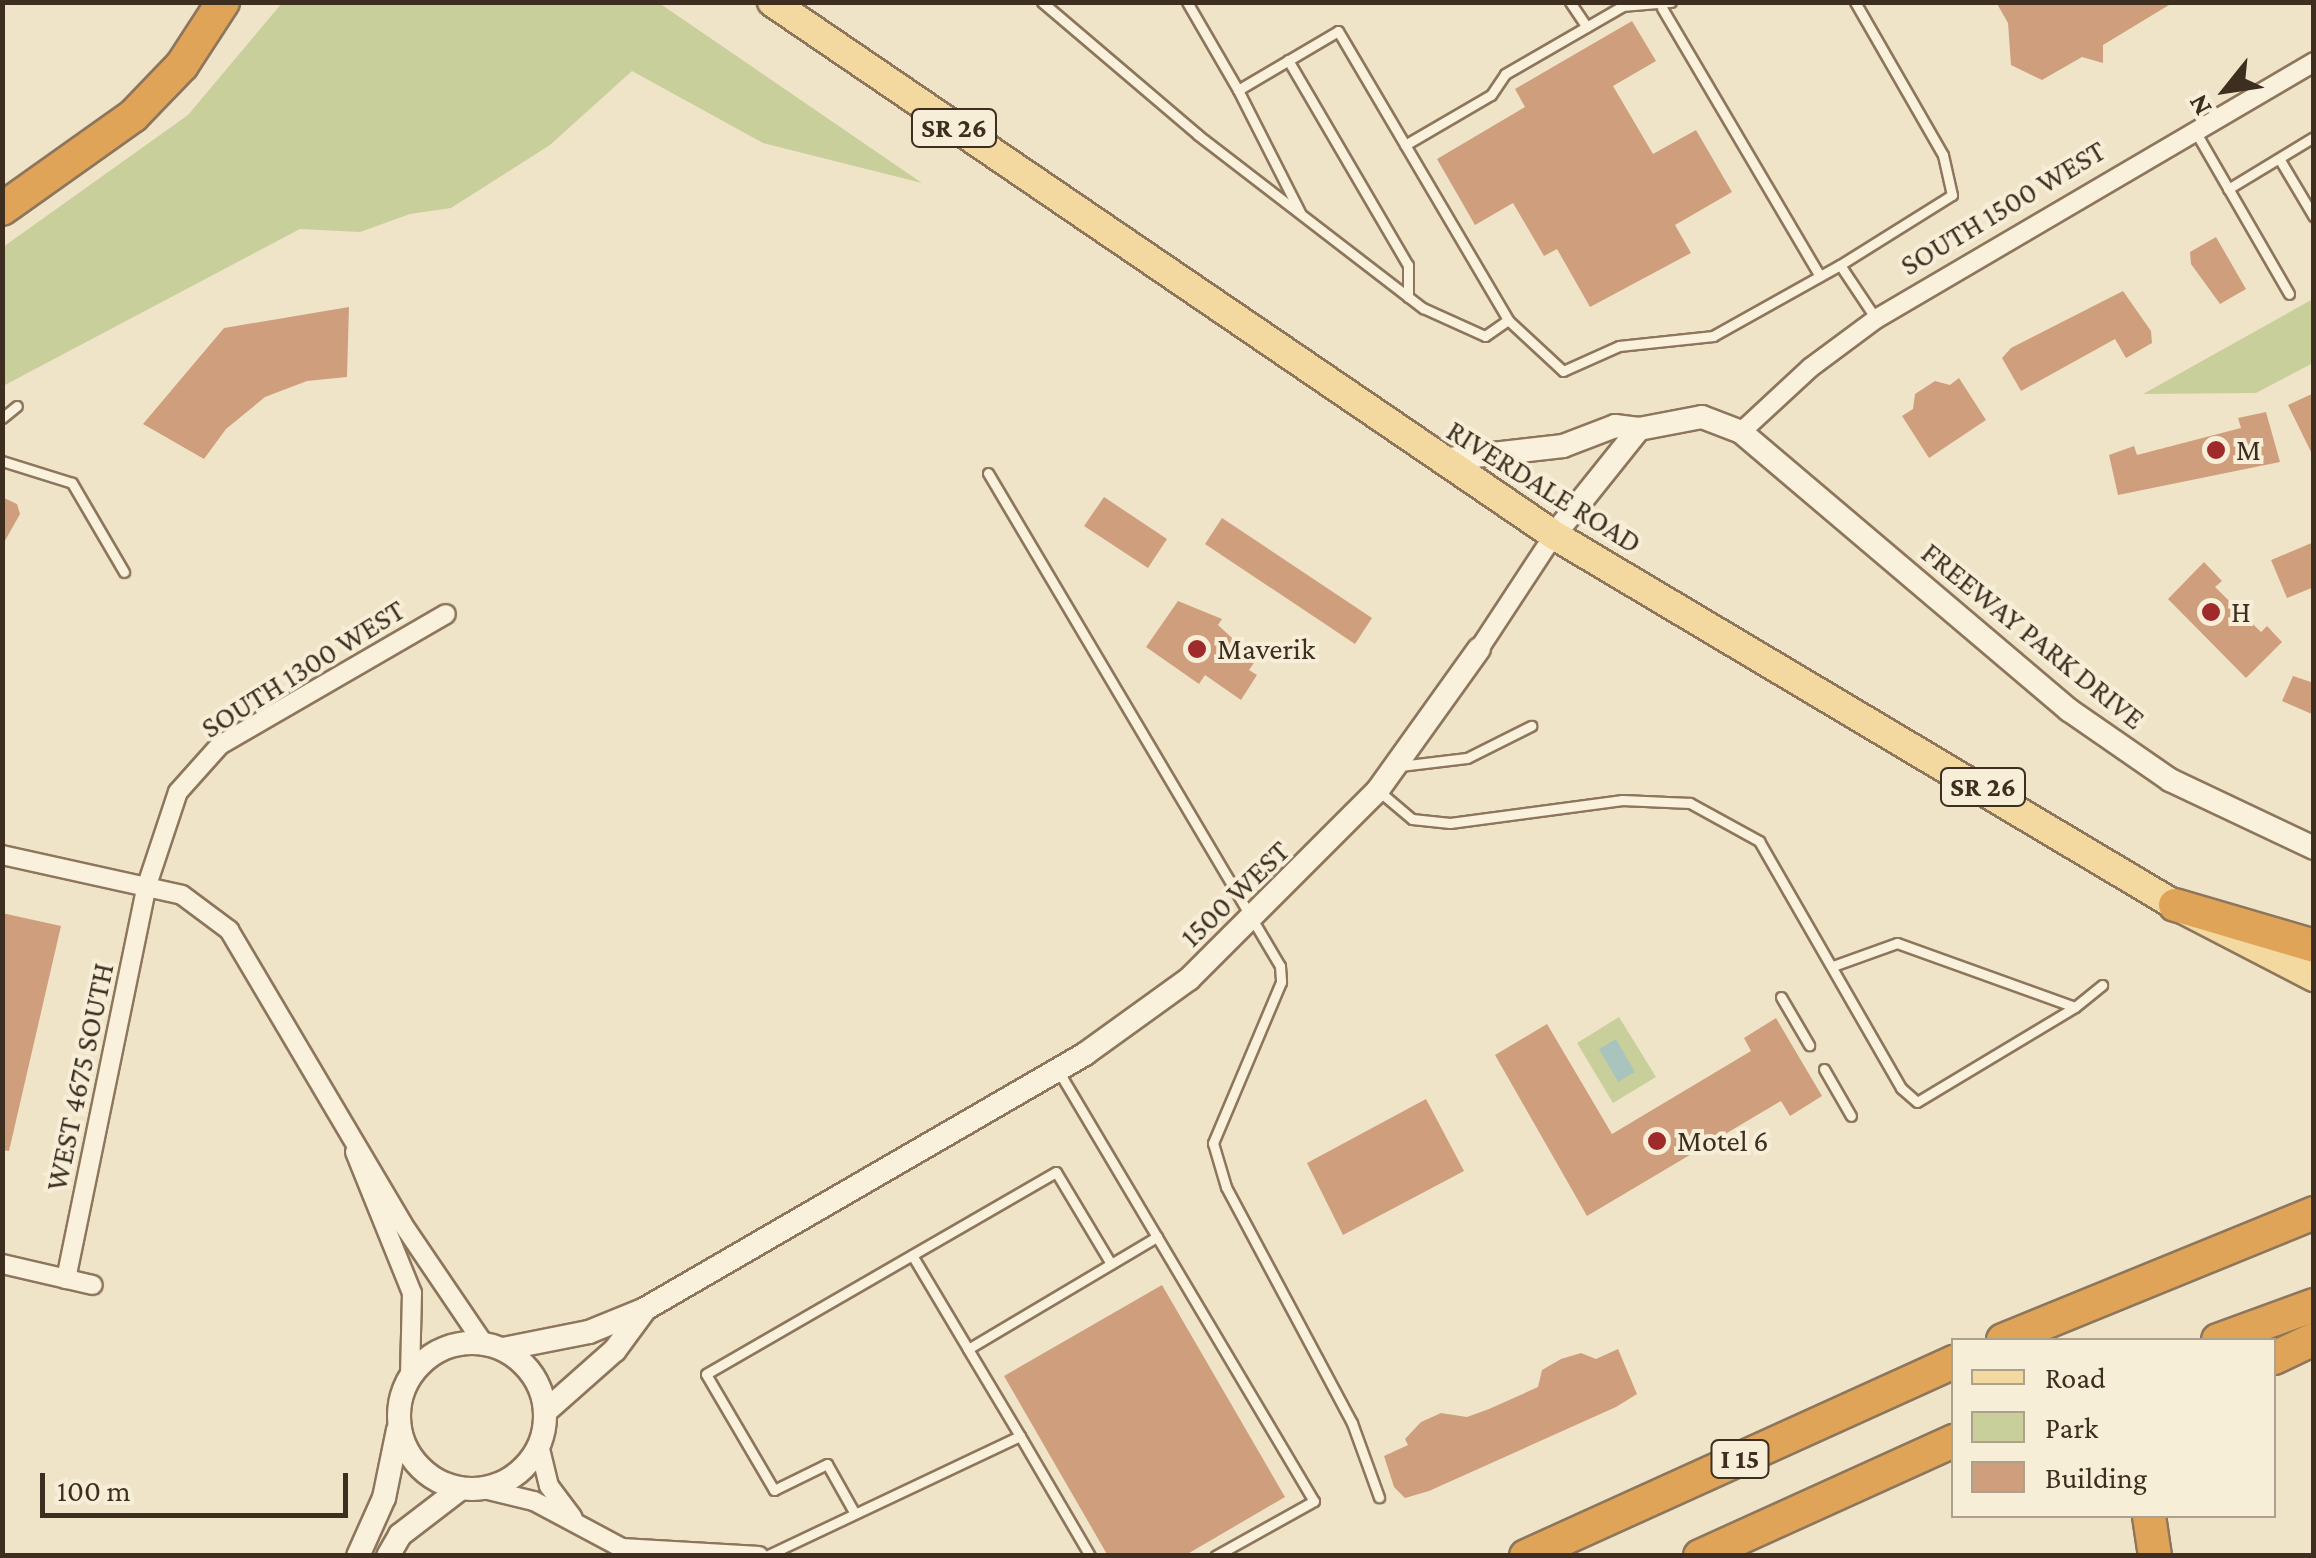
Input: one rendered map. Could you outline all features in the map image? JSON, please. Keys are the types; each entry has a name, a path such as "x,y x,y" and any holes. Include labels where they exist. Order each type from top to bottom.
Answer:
{"highway":[{"path":"182,65 223,2"},
{"path":"2,209 112,135 248,2"},
{"path":"2176,905 2314,946"},
{"path":"2008,1338 2314,1214"},
{"path":"2223,1338 2314,1305"},
{"path":"2276,1357 2314,1340"},
{"name":"I 15","path":"1526,1556 1951,1363"},
{"name":"I 15","path":"1700,1556 1951,1442"},
{"path":"2149,1518 2155,1556"}],"main road":[{"name":"RIVERDALE ROAD","path":"772,2 1554,535 2176,905 2314,977"}],"street":[{"name":"SOUTH 1500 WEST","path":"1741,432 1810,368 1876,319 2314,62"},
{"path":"1440,460 1563,446 1615,426 1640,428 1702,417 1741,432"},
{"name":"1500 WEST","path":"494,1346 576,1335 646,1310 1057,1069 1190,979 1252,920 1398,766 1554,535 1640,428"},
{"name":"FREEWAY PARK DRIVE","path":"1741,432 2069,710 2170,780 2314,848"},
{"name":"SOUTH 1300 WEST","path":"147,885 178,792 220,745 446,614"},
{"path":"2,855 182,895 230,930 402,1223 494,1346 533,1374 546,1412 540,1446 549,1486 579,1524"},
{"name":"WEST 4675 SOUTH","path":"66,1279 147,885"},
{"path":"351,1132 360,1176 400,1252 412,1293 410,1376 384,1498 358,1556"},
{"path":"2,1264 93,1285"},
{"name":"1500 WEST","path":"546,1412 614,1350 646,1310"},
{"path":"410,1376 442,1348 494,1346"},
{"path":"399,1422 418,1466 460,1488 516,1494 622,1548 762,1556"},
{"path":"484,1489 526,1466 540,1446"},
{"path":"388,1556 400,1535 460,1488"}],"lane":[{"path":"1042,2 1408,297 1484,336 1508,320"},
{"path":"1186,2 1238,90 1301,214"},
{"path":"1570,2 1587,27"},
{"path":"1238,90 1338,31 1508,320 1563,371 1618,346 1712,336 1840,265 1952,195 1944,155 1854,2"},
{"path":"1405,145 1490,95 1504,74 1623,6 1666,5 1820,276"},
{"path":"1288,60 1408,265 1408,297"},
{"path":"2194,130 2289,294"},
{"path":"2228,189 2314,138"},
{"path":"2280,160 2314,217"},
{"path":"1840,265 1876,319"},
{"path":"2,418 17,406"},
{"path":"2,461 72,483 124,572"},
{"path":"988,473 1252,920 1275,952 1281,982 1213,1142 1226,1187 1352,1423 1379,1497"},
{"path":"1398,766 1467,758 1531,726"},
{"path":"1378,790 1412,818 1450,824 1622,800 1690,803 1760,841 1901,1088 1917,1102 2075,1008 2102,985"},
{"path":"1833,966 1897,943 2075,1008"},
{"path":"1781,996 1809,1044"},
{"path":"1057,1069 1314,1501 1214,1556"},
{"path":"1824,1069 1851,1116"},
{"path":"854,1512 826,1464 774,1490 706,1374 1056,1172 1111,1264"},
{"path":"968,1350 1157,1237"},
{"path":"912,1255 1090,1556"},
{"path":"762,1556 1020,1436"}],"green space":[{"path":"282,3 659,3 922,183 763,143 632,71 550,145 451,208 410,214 360,232 300,229 3,386 3,247 188,115"},
{"path":"2313,299 2313,363 2256,393 2143,394"},
{"path":"1619,1017 1656,1077 1613,1103 1577,1043"}],"water":[{"path":"1616,1039 1635,1072 1618,1082 1599,1049"}],"building":[{"path":"1996,2 2174,2 2103,45 2103,63 2082,57 2042,80 2011,65 2008,23"},
{"path":"1632,21 1656,61 1613,86 1653,154 1696,130 1732,192 1675,225 1691,253 1590,307 1557,249 1544,256 1513,203 1475,225 1437,159 1525,107 1515,89"},
{"path":"2216,237 2246,289 2220,304 2191,264 2190,252"},
{"path":"2123,291 2151,331 2152,343 2126,358 2115,339 2021,391 2002,358 2011,348"},
{"path":"349,307 347,377 307,381 265,397 226,429 204,459 143,424 224,328"},
{"path":"1959,378 1986,420 1929,458 1902,416 1913,409 1915,394 1935,381 1950,385"},
{"path":"2314,393 2314,458 2288,405"},
{"name":"M","path":"2266,412 2280,462 2118,495 2109,455 2134,446 2137,455 2241,428 2238,418"},
{"path":"2,497 17,504 20,514 2,546"},
{"path":"1104,497 1167,539 1148,568 1084,526"},
{"name":"Maverik","path":"1222,518 1372,618 1355,644 1205,544"},
{"path":"2314,542 2314,587 2287,598 2271,560"},
{"name":"H","path":"2204,562 2222,581 2215,587 2261,632 2267,626 2282,642 2246,678 2168,599"},
{"name":"Maverik","path":"1178,601 1222,619 1218,625 1256,660 1249,670 1257,675 1241,700 1205,675 1199,684 1146,647"},
{"path":"2293,676 2314,683 2314,715 2282,701"},
{"path":"2,913 61,926 9,1151 2,1150"},
{"name":"Motel 6","path":"1776,1018 1822,1096 1790,1116 1781,1101 1587,1216 1495,1055 1547,1024 1612,1134 1751,1051 1744,1038"},
{"path":"1426,1099 1464,1171 1343,1235 1307,1163"},
{"path":"1162,1285 1285,1497 1184,1556 1108,1556 1004,1376"},
{"path":"1618,1349 1637,1394 1616,1407 1429,1491 1405,1498 1394,1487 1384,1456 1408,1445 1405,1439 1421,1422 1441,1413 1467,1417 1489,1409 1538,1387 1542,1370 1561,1359 1581,1353 1596,1359"}],"place":[{"name":"M","path":"2216,450"},
{"name":"H","path":"2211,612"},
{"name":"Maverik","path":"1197,649"},
{"name":"Motel 6","path":"1657,1141"}]}
